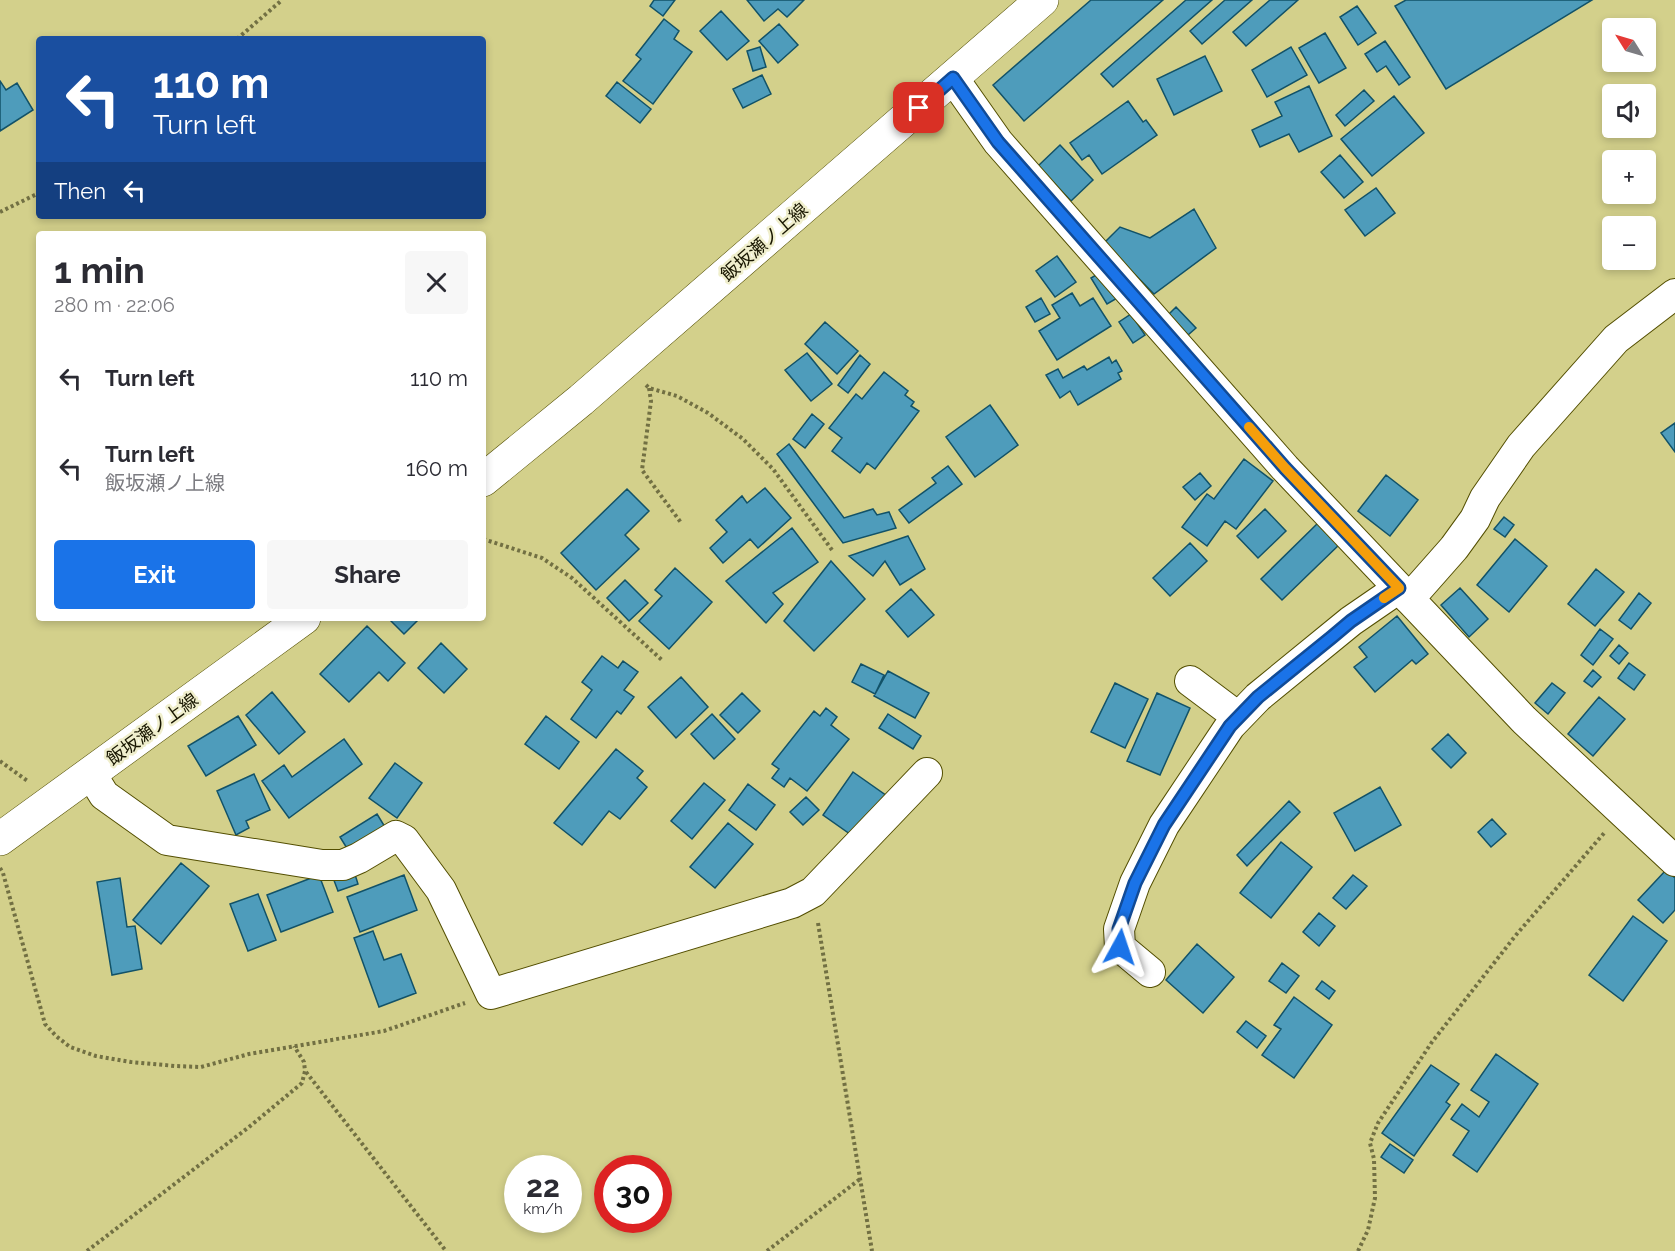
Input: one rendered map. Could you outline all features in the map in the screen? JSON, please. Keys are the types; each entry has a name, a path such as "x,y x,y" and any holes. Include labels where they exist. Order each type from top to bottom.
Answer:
{"main road":[{"name":"飯坂瀬ノ上線","path":"486,477 624,362 1042,0"},
{"name":"飯坂瀬ノ上線","path":"0,839 300,621"}],"street":[{"path":"953,78 998,142 1285,468 1524,720 1675,861"},
{"path":"1150,972 1120,947 1119,929 1135,883 1164,825 1230,726 1258,697 1351,621 1404,594 1454,548 1521,446 1617,339 1675,294"},
{"path":"1190,681 1238,717"},
{"path":"91,774 104,795 167,840 322,866 344,865 396,836 404,840 441,890 491,994 792,903 813,892 927,773"}],"path":[{"path":"240,36 282,0"},
{"path":"0,212 36,194"},
{"path":"624,362 649,388 676,396 708,413 743,439 773,469 832,550"},
{"path":"649,388 651,401 642,470 682,524"},
{"path":"486,539 542,558 572,578 663,662"},
{"path":"1358,1251 1368,1230 1375,1198 1374,1159 1370,1143 1378,1123 1432,1042 1453,1015 1516,935 1623,811"},
{"path":"0,868 45,1024 70,1047 96,1056 131,1062 201,1067 249,1054 384,1030 491,994"},
{"path":"813,892 872,1251"},
{"path":"87,1251 249,1127 302,1083 305,1071 304,1062 294,1046"},
{"path":"305,1071 446,1251"},
{"path":"767,1251 860,1179"}],"building":[{"path":"654,0 675,0 663,16 650,6"},
{"path":"747,0 804,0 787,17 778,9 764,21"},
{"path":"1091,0 1163,0 1024,121 993,85"},
{"path":"1186,0 1212,0 1113,87 1101,74"},
{"path":"1225,0 1252,0 1202,44 1190,31"},
{"path":"1270,0 1298,0 1246,46 1233,32"},
{"path":"1406,0 1592,0 1446,89 1395,6"},
{"path":"1357,6 1376,33 1358,45 1340,17"},
{"path":"721,11 749,41 727,60 700,31"},
{"path":"664,19 679,31 674,39 692,52 653,104 623,81 641,59 636,55"},
{"path":"779,24 798,45 778,63 759,41"},
{"path":"1325,33 1346,68 1319,83 1299,48"},
{"path":"1385,41 1410,77 1399,85 1386,66 1377,72 1365,54"},
{"path":"760,47 766,67 753,71 747,51"},
{"path":"1291,47 1307,75 1267,97 1252,70"},
{"path":"1205,56 1222,91 1174,115 1157,79"},
{"path":"762,75 771,94 743,108 733,89"},
{"path":"0,81 6,90 17,83 33,110 0,131"},
{"path":"617,82 651,109 640,123 606,96"},
{"path":"1309,86 1332,136 1299,152 1289,134 1260,147 1252,130 1282,116 1275,102"},
{"path":"1364,90 1374,101 1345,126 1336,115"},
{"path":"1394,96 1424,133 1372,176 1341,139"},
{"path":"1128,101 1143,122 1146,120 1157,135 1102,174 1089,155 1082,160 1070,143"},
{"path":"1060,145 1093,180 1071,201 1038,166"},
{"path":"1340,155 1363,182 1344,198 1321,172"},
{"path":"1376,188 1395,213 1365,236 1345,210"},
{"path":"1194,209 1216,248 1154,294 1104,243 1120,227 1150,238"},
{"path":"1057,256 1076,282 1055,297 1036,271"},
{"path":"1101,272 1119,297 1107,304 1091,278"},
{"path":"1072,293 1080,306 1093,298 1111,326 1057,360 1039,331 1060,318 1052,305"},
{"path":"1041,298 1050,314 1035,322 1026,307"},
{"path":"1176,307 1196,328 1188,335 1169,314"},
{"path":"1131,314 1145,335 1133,343 1119,322"},
{"path":"825,322 858,351 837,374 805,344"},
{"path":"807,353 832,384 811,401 785,370"},
{"path":"860,355 870,364 848,393 838,385"},
{"path":"1109,357 1112,363 1116,360 1122,371 1118,373 1121,379 1078,405 1070,391 1060,398 1046,375 1058,369 1063,378 1084,366 1087,370"},
{"path":"884,372 908,391 905,395 914,402 911,406 919,411 875,469 867,463 860,473 832,451 842,438 829,428 856,394 862,399"},
{"path":"990,405 1018,445 975,477 946,437"},
{"path":"812,414 824,424 805,448 793,439"},
{"path":"1675,423 1675,452 1661,433"},
{"path":"789,444 844,518 873,509 877,515 889,512 896,528 843,543 777,454"},
{"path":"1244,459 1273,481 1236,529 1225,521 1207,546 1182,527 1207,494 1214,499"},
{"path":"948,466 962,484 909,523 899,510 936,483 932,478"},
{"path":"1200,473 1211,486 1195,500 1183,487"},
{"path":"1386,475 1418,500 1390,536 1358,511"},
{"path":"765,488 791,518 758,548 750,539 723,563 710,548 727,532 716,520 742,496 747,503"},
{"path":"627,489 649,511 625,535 639,549 596,590 561,553"},
{"path":"1265,509 1286,531 1258,558 1237,536"},
{"path":"1504,517 1514,525 1505,537 1494,529"},
{"path":"1322,519 1343,541 1282,600 1261,579"},
{"path":"792,528 818,562 773,593 783,604 766,623 726,581"},
{"path":"908,536 925,569 900,585 885,561 873,576 849,556"},
{"path":"1515,539 1547,566 1509,612 1477,585"},
{"path":"1190,543 1207,561 1170,596 1153,578"},
{"path":"831,561 865,599 814,651 784,621"},
{"path":"675,568 712,602 669,649 639,621 662,596 655,590"},
{"path":"1596,569 1624,592 1595,626 1568,604"},
{"path":"625,580 648,603 629,621 607,598"},
{"path":"1460,588 1488,619 1469,637 1441,605"},
{"path":"911,589 934,615 908,637 886,611"},
{"path":"1639,593 1651,603 1631,629 1619,620"},
{"path":"1397,616 1428,654 1416,664 1412,660 1375,692 1354,667 1367,657 1359,647"},
{"path":"391,621 417,621 404,634"},
{"path":"367,626 405,663 388,681 379,672 349,702 320,674"},
{"path":"1600,629 1613,639 1593,665 1581,655"},
{"path":"441,643 467,669 444,693 418,668"},
{"path":"1619,645 1628,653 1619,664 1610,656"},
{"path":"602,656 618,668 623,661 638,672 624,690 634,697 621,714 617,711 596,738 571,719 592,690 582,682"},
{"path":"1629,663 1645,675 1634,690 1618,678"},
{"path":"861,664 884,675 875,694 852,682"},
{"path":"1593,670 1601,677 1592,687 1584,681"},
{"path":"888,671 929,693 915,718 874,696"},
{"path":"681,677 708,707 676,738 648,707"},
{"path":"1115,683 1148,699 1125,748 1091,732"},
{"path":"1552,683 1565,693 1548,714 1535,703"},
{"path":"272,692 305,732 279,754 246,715"},
{"path":"742,693 760,711 738,733 720,715"},
{"path":"1157,693 1190,708 1160,775 1127,761"},
{"path":"1599,697 1625,719 1593,756 1568,734"},
{"path":"826,708 837,717 831,725 849,739 807,791 790,778 784,787 772,778 779,769 772,764 814,711 820,716"},
{"path":"712,714 735,739 714,759 691,734"},
{"path":"888,714 921,736 913,749 879,728"},
{"path":"238,716 256,745 206,776 188,746"},
{"path":"546,716 579,742 559,769 525,744"},
{"path":"1448,734 1466,753 1451,768 1432,749"},
{"path":"344,739 362,764 289,818 262,781 284,765 292,777"},
{"path":"616,749 643,771 637,778 647,787 620,819 609,811 582,845 554,823"},
{"path":"395,763 422,783 397,818 369,798"},
{"path":"853,772 887,796 857,839 823,815"},
{"path":"254,774 270,810 246,821 249,828 236,835 217,791"},
{"path":"704,783 725,800 692,839 671,821"},
{"path":"748,784 775,805 756,830 729,810"},
{"path":"1380,787 1401,825 1355,851 1334,813"},
{"path":"806,797 819,810 803,825 790,812"},
{"path":"1289,801 1300,812 1247,866 1237,855"},
{"path":"377,814 385,827 348,850 340,837"},
{"path":"1492,819 1506,834 1491,847 1478,832"},
{"path":"728,823 753,844 715,888 690,867"},
{"path":"1281,842 1312,867 1271,918 1240,893"},
{"path":"181,863 209,886 161,944 133,920"},
{"path":"353,868 358,884 338,891 332,875"},
{"path":"1666,870 1675,878 1675,910 1663,923 1638,900"},
{"path":"319,875 333,912 281,932 267,895"},
{"path":"404,875 417,910 360,932 347,897"},
{"path":"1353,875 1367,886 1346,909 1333,898"},
{"path":"120,878 127,927 135,926 142,969 112,975 97,882"},
{"path":"258,894 276,940 248,951 230,904"},
{"path":"1319,913 1335,926 1319,946 1303,932"},
{"path":"1633,916 1667,941 1623,1001 1589,975"},
{"path":"373,931 384,960 401,954 416,993 379,1007 354,938"},
{"path":"1197,944 1234,977 1203,1013 1166,980"},
{"path":"1282,963 1299,976 1286,993 1269,981"},
{"path":"1322,981 1335,991 1329,999 1316,989"},
{"path":"1294,997 1332,1025 1294,1078 1262,1055 1281,1029 1274,1025"},
{"path":"1246,1021 1266,1036 1257,1048 1237,1032"},
{"path":"1496,1054 1538,1084 1477,1172 1453,1155 1469,1131 1451,1119 1462,1104 1479,1117 1489,1102 1471,1090"},
{"path":"1431,1065 1459,1084 1446,1102 1450,1105 1414,1156 1382,1133"},
{"path":"1390,1144 1413,1160 1404,1173 1381,1157"}],"slow traffic":[{"path":"1249,427 1399,588 1384,598"}],"route":[{"path":"919,108 953,78 998,142 1285,468 1399,588 1351,621 1258,697 1230,726 1164,825 1135,883 1119,929 1120,947"}]}
